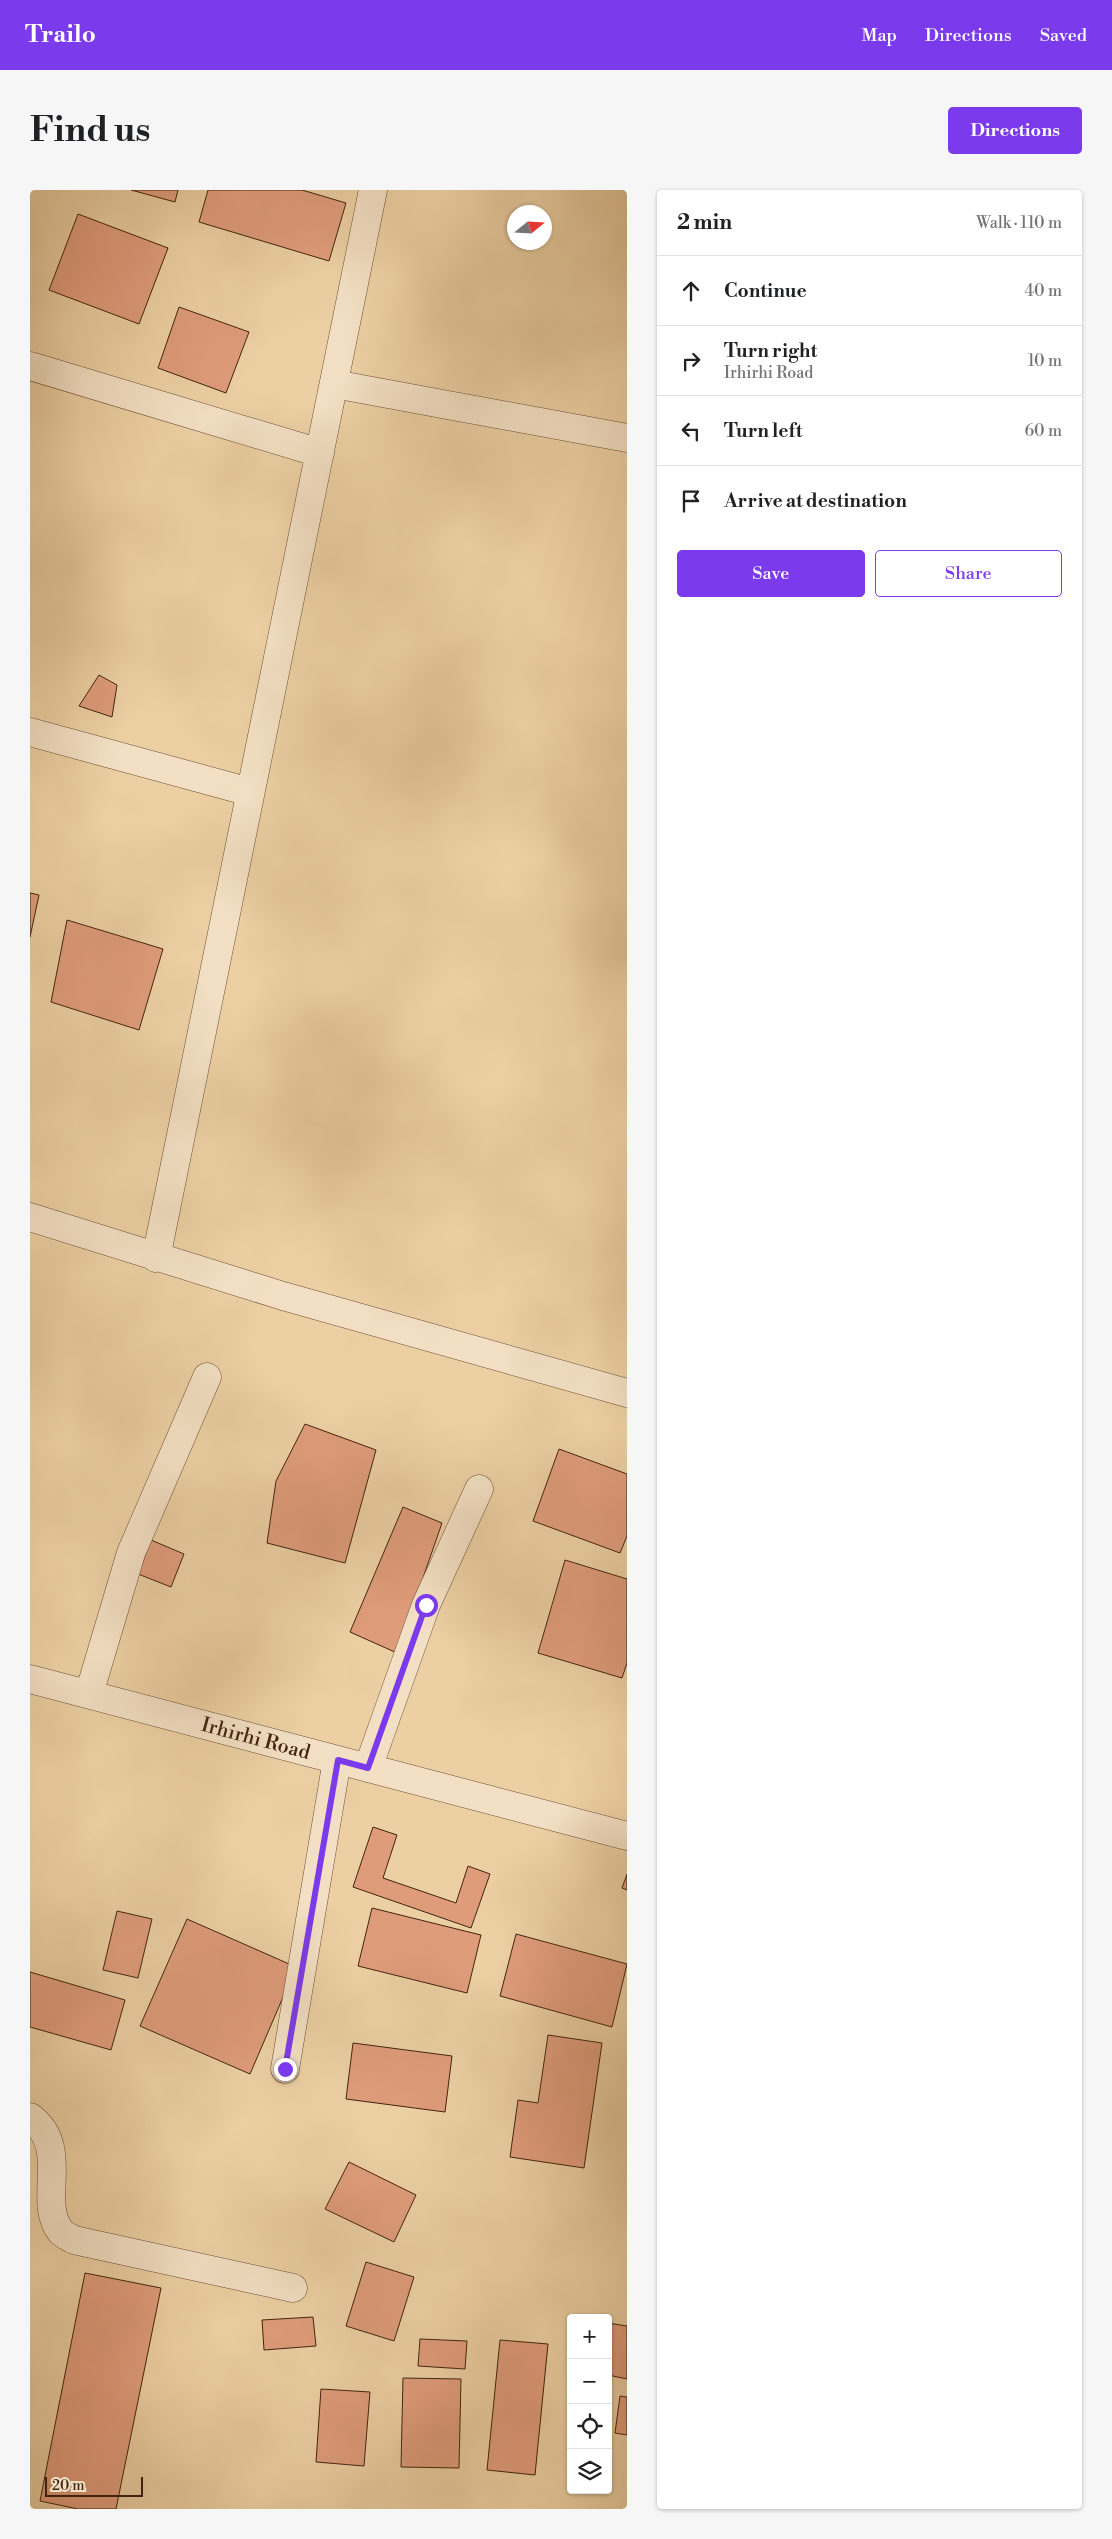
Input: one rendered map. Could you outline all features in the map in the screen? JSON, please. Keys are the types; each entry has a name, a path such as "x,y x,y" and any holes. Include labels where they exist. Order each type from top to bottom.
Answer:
{"street":[{"path":"156,1258 373,190"},
{"path":"30,366 320,453"},
{"path":"334,384 627,438"},
{"path":"30,732 250,792"},
{"path":"30,1217 156,1258 325,1308 627,1393"},
{"path":"89,1694 131,1553 207,1377"},
{"path":"368,1768 426,1605 479,1489"},
{"name":"Irhirhi Road","path":"30,1679 627,1836"},
{"path":"285,2069 338,1760"},
{"path":"30,2117 47,2137 52,2153 52,2206 61,2232 74,2240 292,2288"}],"building":[{"path":"131,190 178,190 175,202"},
{"path":"208,190 302,190 346,203 329,261 199,222"},
{"path":"78,214 168,248 139,324 49,290"},
{"path":"179,307 249,332 226,393 158,368"},
{"path":"99,675 117,685 112,717 79,706"},
{"path":"30,893 39,895 30,937"},
{"path":"67,920 163,949 139,1030 51,1002"},
{"path":"305,1424 376,1450 345,1563 267,1543 276,1481"},
{"path":"559,1449 627,1474 627,1536 620,1553 533,1521"},
{"path":"403,1507 442,1523 397,1653 350,1632"},
{"path":"151,1540 184,1554 171,1587 138,1574"},
{"path":"565,1560 627,1579 627,1663 622,1678 538,1653"},
{"path":"373,1827 397,1835 383,1878 456,1903 468,1866 490,1874 471,1928 353,1887"},
{"path":"627,1874 627,1890 622,1888"},
{"path":"372,1908 481,1935 467,1993 358,1966"},
{"path":"117,1911 152,1919 138,1978 103,1970"},
{"path":"187,1919 296,1967 250,2074 140,2026"},
{"path":"516,1934 627,1964 612,2027 500,1996"},
{"path":"30,1972 125,2000 111,2050 30,2027"},
{"path":"548,2035 602,2043 584,2168 510,2157 518,2100 538,2103"},
{"path":"353,2043 452,2056 445,2112 346,2099"},
{"path":"349,2162 416,2195 394,2242 325,2209"},
{"path":"366,2262 414,2277 394,2341 346,2326"},
{"path":"85,2273 161,2288 116,2509 78,2509 40,2501"},
{"path":"313,2317 316,2346 264,2350 262,2320"},
{"path":"612,2324 627,2326 627,2379 612,2376"},
{"path":"420,2339 467,2341 465,2369 418,2366"},
{"path":"500,2340 548,2344 535,2475 487,2470"},
{"path":"403,2378 461,2379 459,2468 401,2467"},
{"path":"321,2389 370,2392 364,2466 316,2462"},
{"path":"620,2396 627,2397 627,2435 615,2433"}],"route":[{"path":"285,2069 338,1760 368,1768 426,1605"}]}
